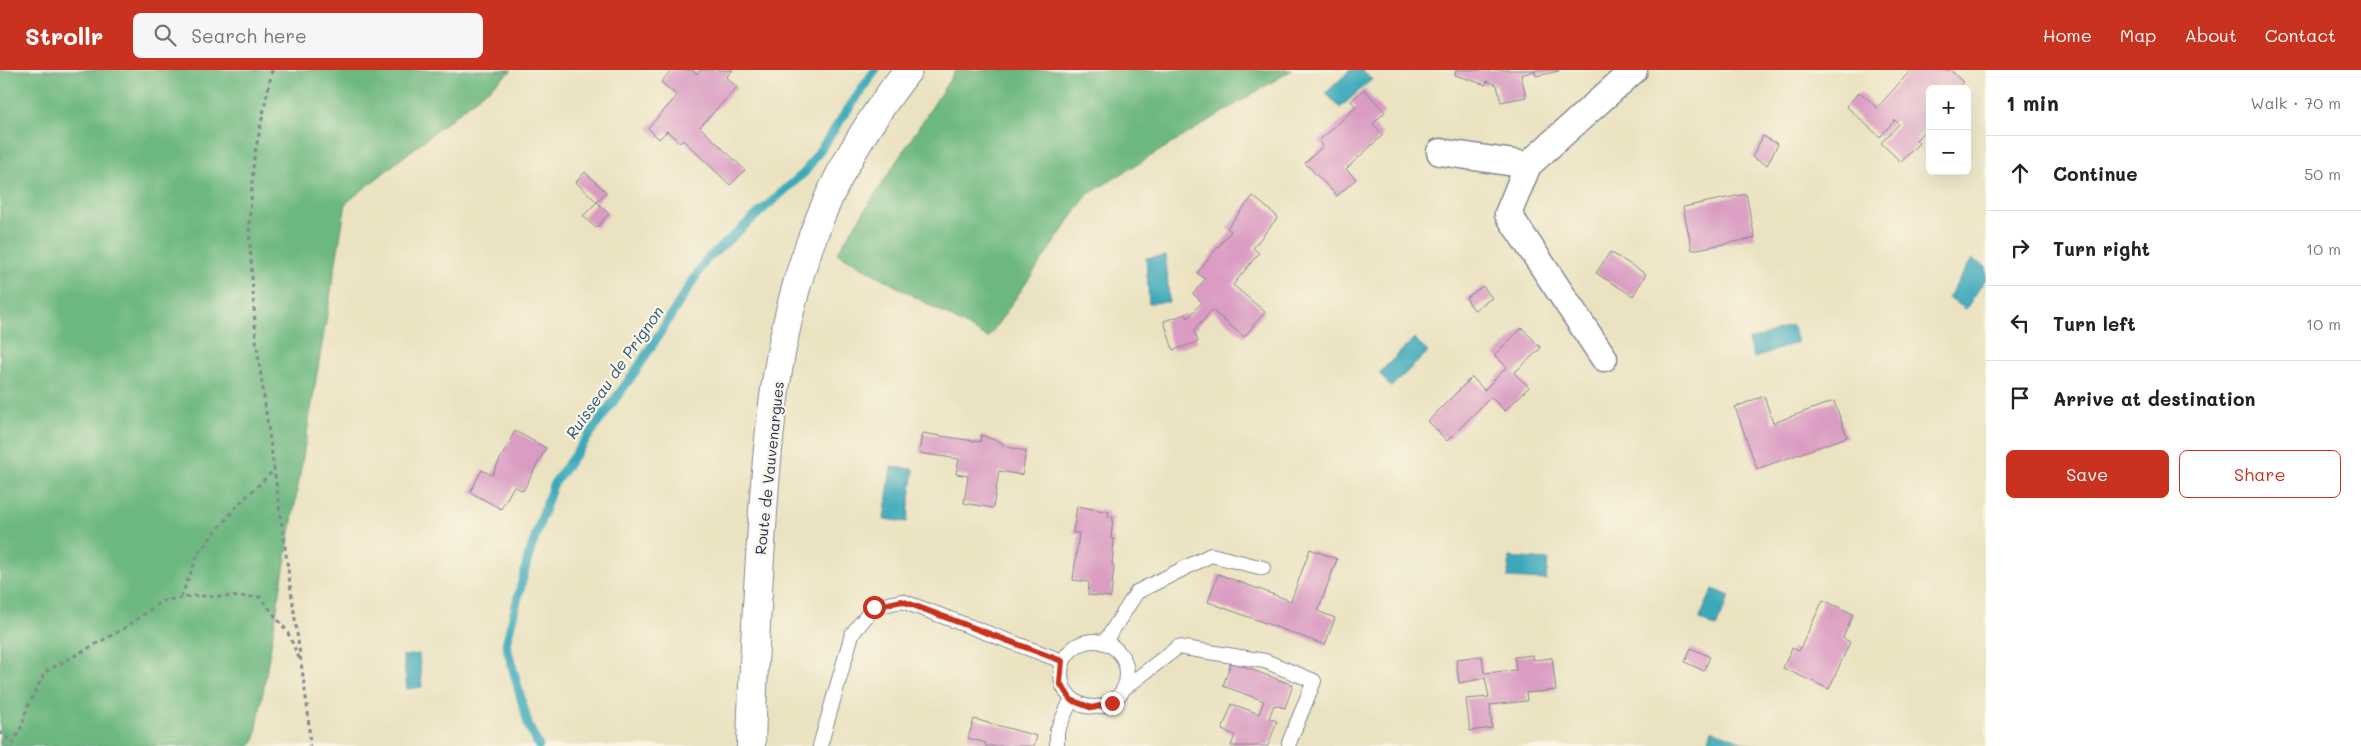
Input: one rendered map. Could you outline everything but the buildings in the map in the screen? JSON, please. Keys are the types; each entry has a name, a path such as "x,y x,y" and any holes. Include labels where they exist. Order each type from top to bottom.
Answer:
{"main road":[{"name":"Route de Vauvenargues","path":"751,746 754,634 766,465 776,382 791,305 814,233 843,166 881,104 908,70"}],"street":[{"path":"1604,358 1508,214 1528,165 1634,70"},
{"path":"1440,152 1528,165"}],"lane":[{"path":"1104,643 1137,592 1211,555 1263,568"},
{"path":"820,746 852,634 874,607 902,601 1062,661"},
{"path":"1126,687 1127,666 1116,648 1104,643 1096,640 1076,645 1062,661 1060,683 1071,700 1092,708 1112,703 1126,687 1178,647 1265,660 1314,681 1290,743"},
{"path":"1058,746 1057,731 1071,700"}],"path":[{"path":"272,70 254,158 249,227 256,340 275,469 280,527 301,664 310,746"},
{"path":"181,598 199,552 237,506 275,469"},
{"path":"0,732 13,743 22,726 26,710 45,672 123,629 162,600 194,596 260,597 287,631 301,664"}],"green space":[{"path":"0,70 512,70 346,203 255,739 250,746 0,746"},
{"path":"956,70 1292,70 1087,195 988,338 837,253"}],"water":[{"path":"1350,70 1363,70 1372,79 1340,108 1326,93"},
{"path":"1166,256 1169,302 1149,303 1146,258"},
{"path":"1972,259 1986,267 1986,278 1966,309 1948,298"},
{"path":"1792,325 1798,342 1754,358 1748,341"},
{"path":"1414,338 1428,352 1391,387 1379,373"},
{"path":"891,467 914,469 907,522 884,519"},
{"path":"1509,557 1548,560 1546,580 1508,578"},
{"path":"1713,589 1730,596 1716,627 1699,619"},
{"path":"419,654 422,687 407,689 403,656"},
{"path":"1712,730 1755,746 1707,746"}],"waterway":[{"name":"Ruisseau de Prignon","path":"539,746 529,727 506,644 528,558 553,485 639,366 706,260 805,172 875,70"}],"route":[{"path":"874,607 902,601 1062,661 1060,683 1071,700 1092,708 1112,703"}]}
